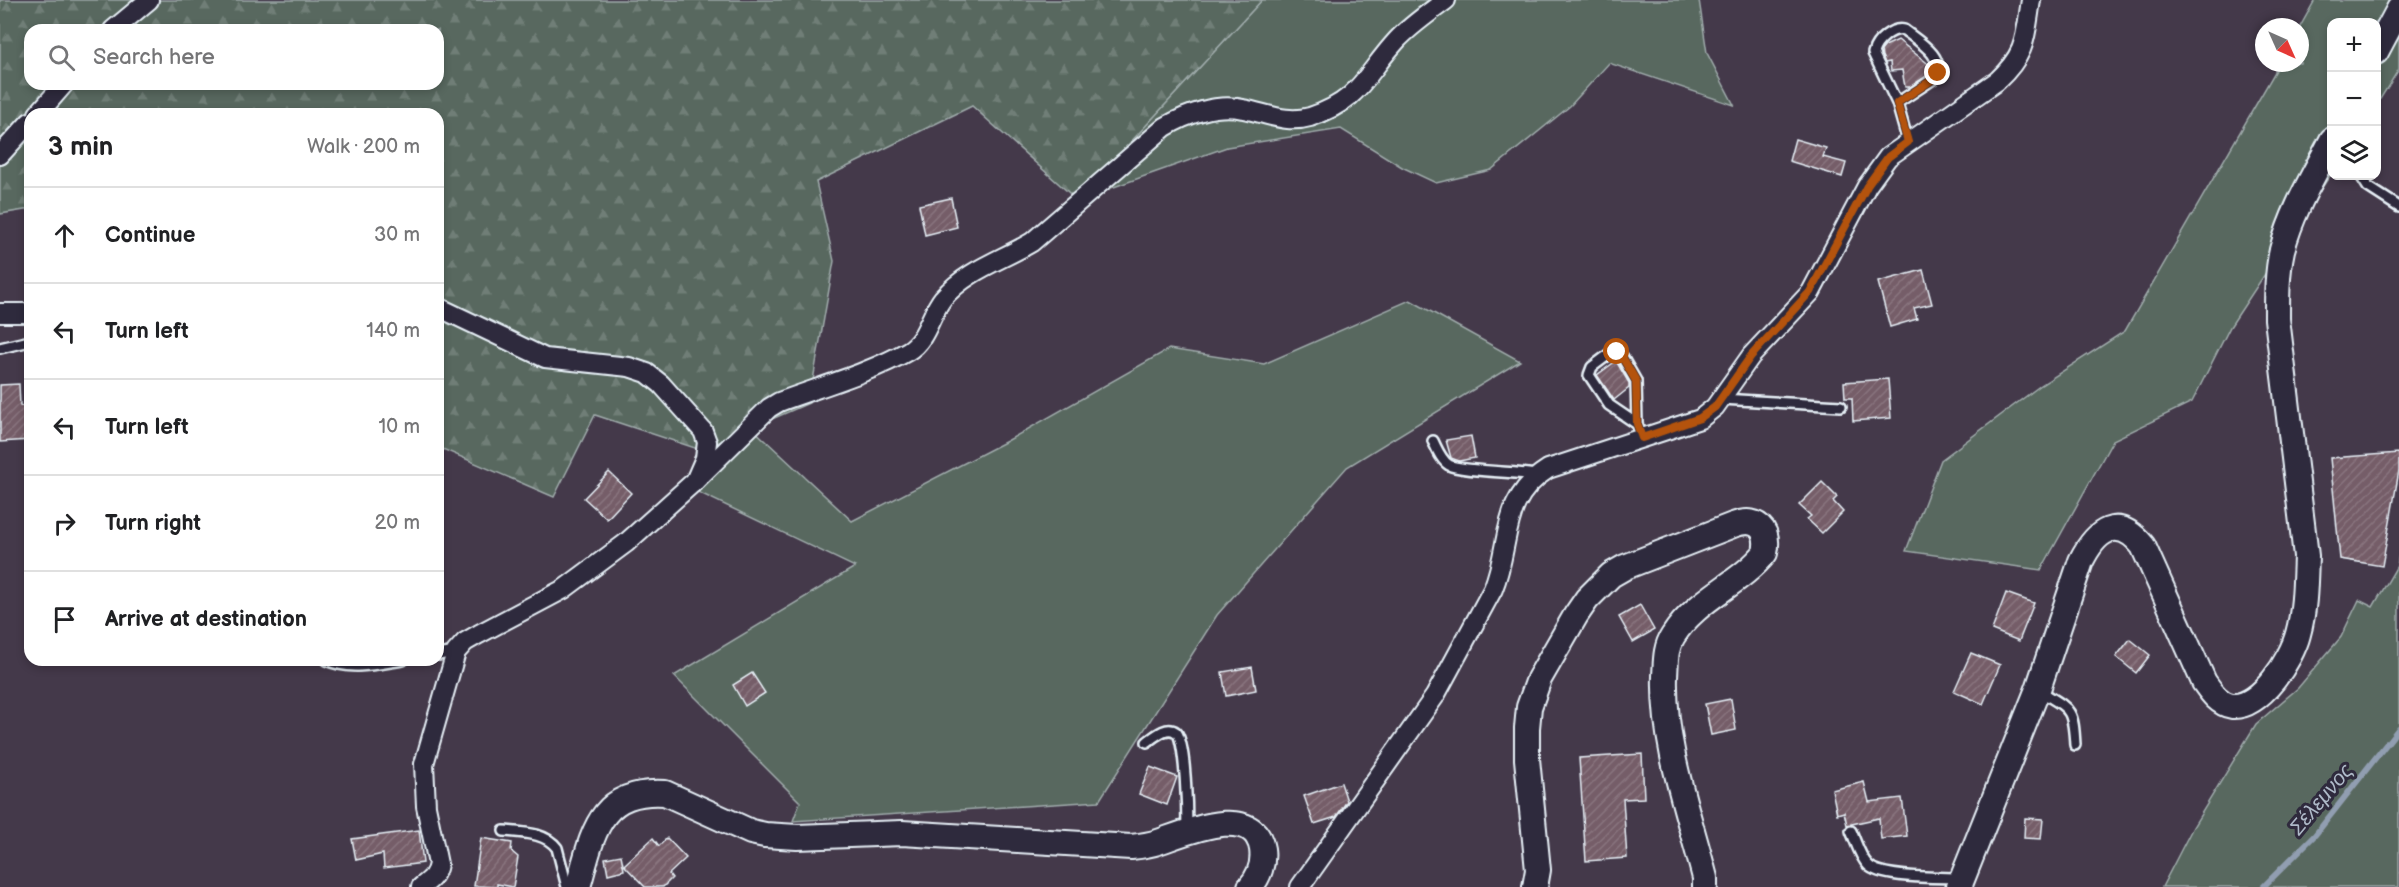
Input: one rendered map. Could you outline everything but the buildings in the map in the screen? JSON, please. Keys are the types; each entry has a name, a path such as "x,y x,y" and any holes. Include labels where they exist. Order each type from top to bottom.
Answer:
{"main road":[{"path":"2381,43 2399,9"},
{"path":"1961,882 2038,689 2080,561 2096,536 2106,530 2125,531 2136,537 2143,546 2204,682 2220,702 2230,706 2253,699 2270,685 2288,659 2298,636 2305,595 2306,556 2277,319 2277,284 2282,249 2296,213 2327,148"},
{"path":"1535,887 1538,870 1527,759 1529,707 1539,679 1576,615 1599,585 1625,567 1732,525 1747,522 1759,526 1765,532 1767,543 1765,553 1689,615 1672,637 1666,654 1664,705 1674,764 1705,878 1705,887"},
{"path":"578,887 598,822 609,808 621,800 650,792 666,794 751,832 779,837 902,833 1131,847 1157,843 1187,832 1226,823 1239,824 1253,831 1261,843 1263,856 1256,881 1250,887"}],"street":[{"path":"120,24 149,0"},
{"path":"421,887 432,879 438,864 426,806 424,764 456,652 465,642 564,589 626,543 695,481 769,408 779,402 861,372 914,347 943,298 960,283 986,264 1012,254 1032,242 1165,127 1177,120 1212,109 1227,107 1290,120 1309,117 1338,105 1354,93 1395,42 1411,26 1446,0"},
{"path":"1300,887 1435,696 1499,576 1513,508 1518,496 1538,475 1548,469 1639,431 1700,418 1721,399 1751,356 1810,292 1867,186 1888,157 1997,81 2020,56 2031,0"},
{"path":"43,108 59,90"},
{"path":"0,155 24,129"},
{"path":"444,310 546,358 628,367 647,373 661,384 703,430 707,451 695,481"},
{"path":"0,313 24,313"}],"lane":[{"path":"1897,103 1935,78 1938,73 1937,62 1932,53 1904,30 1894,29 1876,44 1873,53 1897,103 1908,142"},
{"path":"2364,180 2368,187 2399,207"},
{"path":"0,348 24,342"},
{"path":"1612,352 1621,355 1636,381 1639,431 1609,405 1589,375 1592,367 1612,352"},
{"path":"1721,399 1841,406"},
{"path":"1433,441 1442,459 1456,468 1538,475"},
{"path":"444,654 456,652"},
{"path":"340,666 360,666"},
{"path":"2038,689 2070,711 2073,717 2075,745"},
{"path":"1147,742 1159,733 1168,730 1179,734 1183,753 1187,832"},
{"path":"504,831 535,834 553,843 557,848 567,887"},
{"path":"1851,831 1864,860 1872,869 1892,875 1961,882"}],"green space":[{"path":"0,0 1262,0 1077,200 972,106 816,182 834,261 809,403 701,450 595,415 554,497 444,450 444,108 24,108 24,210 0,214"},
{"path":"1262,0 1699,0 1707,53 1734,105 1609,63 1570,106 1491,170 1436,183 1402,167 1341,129 1227,147 1077,200"},
{"path":"2315,0 2399,0 2399,69 2381,98 2381,18 2327,18 2327,180 2230,327 2192,402 2113,440 2041,570 1906,551 1941,460 2041,385 2125,331 2275,72 2309,72 2309,18 2305,18"},
{"path":"1410,300 1520,361 1347,467 1217,615 1099,801 793,821 800,802 674,676 855,567 698,492 701,450 752,428 852,521 1007,441 1169,349 1264,364"},
{"path":"2399,554 2399,887 2162,887 2193,827 2256,724 2298,688 2341,637 2359,600 2373,607 2397,566"}],"waterway":[{"name":"Σέλεμνος","path":"2263,887 2315,835 2399,728"}],"route":[{"path":"1617,352 1636,381 1637,424 1642,438 1700,418 1715,407 1751,356 1810,292 1867,186 1888,157 1908,142 1897,103 1935,78 1938,73"}]}
